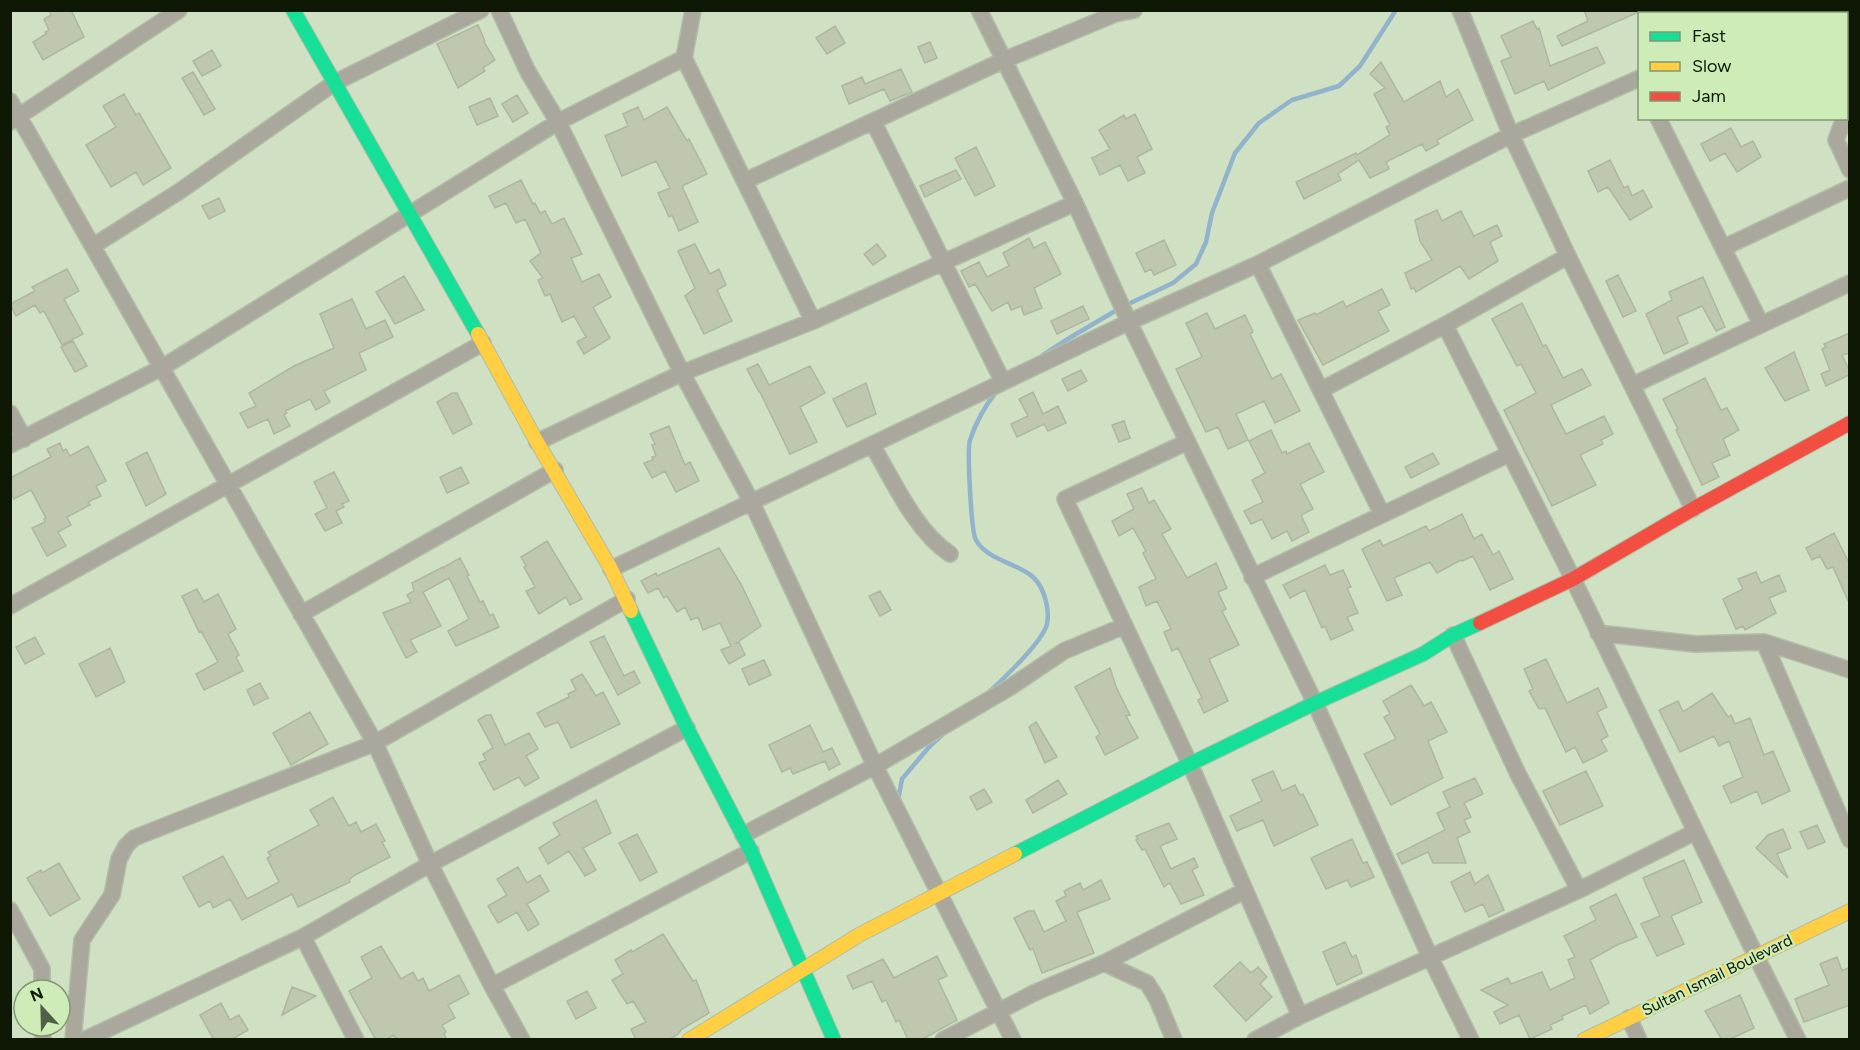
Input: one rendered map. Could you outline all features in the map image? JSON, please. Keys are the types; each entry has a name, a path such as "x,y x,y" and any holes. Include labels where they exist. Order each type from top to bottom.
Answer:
{"street":[{"path":"15,119 179,10"},
{"path":"293,10 627,599 687,728 751,851 834,1040"},
{"path":"93,246 180,191 334,83 481,10"},
{"path":"499,10 528,72 558,122 682,373 752,502 874,766 1012,1040"},
{"path":"693,10 684,58 813,321"},
{"path":"979,10 1002,61 1075,203 1129,322 1315,703 1430,957 1471,1040"},
{"path":"745,181 1002,61 1115,14 1134,10"},
{"path":"1460,10 1511,135 1568,256 1694,509"},
{"path":"1768,12 1773,10"},
{"path":"10,412 17,442 163,367 558,122 684,58"},
{"path":"611,569 1129,322 1258,264 1511,135 1638,80"},
{"path":"10,101 15,119 93,246 163,367 375,743 430,864 522,1040"},
{"path":"1659,120 1761,324"},
{"path":"1845,120 1836,140 1850,170"},
{"path":"873,121 1003,382"},
{"path":"1723,248 1850,188"},
{"path":"537,442 682,373 813,321 1075,203"},
{"path":"1321,390 1445,325 1568,256"},
{"path":"1258,264 1382,514"},
{"path":"1633,385 1850,283"},
{"path":"1445,325 1573,579 1798,1040"},
{"path":"10,606 483,343"},
{"path":"689,1040 859,935 1190,764 1423,654 1453,635 1573,579 1850,423"},
{"path":"1187,442 1065,499 1190,764 1300,1016"},
{"path":"872,444 923,530 939,547 950,554"},
{"path":"1252,577 1509,454"},
{"path":"301,614 555,470"},
{"path":"73,1040 82,940 112,895 119,859 126,846 134,838 375,743 627,599"},
{"path":"743,835 874,766 1009,688 1064,651 1124,626"},
{"path":"1598,633 1695,644 1764,642 1850,670"},
{"path":"1453,635 1517,772 1579,890"},
{"path":"1764,642 1850,840"},
{"path":"84,1040 303,937 430,864 687,728"},
{"path":"1255,1040 1300,1016 1579,890 1695,832"},
{"path":"492,986 751,851"},
{"path":"943,1040 1034,993 1104,963 1244,891"},
{"path":"10,910 42,969 42,978"},
{"name":"Sultan Ismail Boulevard","path":"1584,1040 1850,911"},
{"path":"303,937 356,1040"},
{"path":"1104,963 1147,983 1157,999 1174,1040"},
{"path":"1629,1018 1639,1040"}],"building":[{"path":"49,10 71,10 84,37 43,60 33,42 49,30 44,19 51,15"},
{"path":"1584,10 1643,10 1562,46 1557,36 1588,21"},
{"path":"1533,21 1537,29 1539,28 1550,66 1597,47 1605,63 1548,90 1544,81 1515,94 1501,61 1511,57 1501,36"},
{"path":"478,25 484,42 495,60 483,68 485,71 458,88 437,44"},
{"path":"835,26 845,43 827,54 816,38"},
{"path":"930,42 937,58 925,63 918,47"},
{"path":"212,50 221,66 202,76 193,61"},
{"path":"1381,62 1404,102 1440,81 1446,97 1458,89 1473,120 1437,140 1439,144 1426,151 1422,144 1386,162 1389,169 1370,178 1359,160 1338,174 1341,180 1304,199 1296,182 1356,153 1357,155 1390,135 1386,127 1390,125 1374,94 1385,88 1370,74"},
{"path":"901,69 912,92 890,101 884,89 849,104 842,86 862,77 865,84"},
{"path":"193,72 215,109 204,115 182,78"},
{"path":"124,94 136,115 139,113 171,168 143,185 136,172 111,187 86,145 116,127 103,106"},
{"path":"517,95 528,113 513,122 502,104"},
{"path":"490,98 498,116 477,125 469,107"},
{"path":"638,107 644,120 667,107 687,141 689,139 707,174 682,186 698,222 679,231 672,215 669,217 658,193 670,188 656,161 622,176 605,136 628,126 623,114"},
{"path":"1135,114 1152,149 1137,157 1145,173 1128,181 1120,165 1100,175 1092,158 1110,149 1099,130 1124,115 1126,119"},
{"path":"1731,128 1741,147 1753,141 1761,157 1737,172 1725,153 1710,161 1701,144"},
{"path":"976,147 995,186 975,196 955,158"},
{"path":"1610,160 1624,188 1628,186 1632,196 1643,190 1652,207 1630,220 1608,187 1598,192 1588,171"},
{"path":"956,170 961,179 925,197 920,186"},
{"path":"521,180 533,204 535,203 540,213 545,211 552,224 564,218 582,254 571,258 582,282 599,274 611,297 593,307 610,338 584,354 577,342 586,337 574,316 562,322 550,294 545,296 538,280 543,278 530,261 541,253 525,219 516,223 506,203 495,208 489,196"},
{"path":"219,198 225,211 209,219 202,206"},
{"path":"1437,210 1442,221 1461,211 1474,236 1497,225 1502,236 1490,242 1498,261 1469,279 1460,266 1416,292 1414,288 1411,289 1405,273 1432,260 1420,241 1415,220"},
{"path":"1029,238 1034,248 1045,242 1061,274 1034,288 1042,308 1024,315 1021,306 1011,310 1008,302 992,311 975,284 969,287 961,271 979,262 987,277 1009,266 1003,253"},
{"path":"1164,240 1176,265 1154,275 1151,269 1145,272 1136,253"},
{"path":"695,244 710,274 719,269 726,285 717,290 732,321 704,334 685,296 695,288 678,251"},
{"path":"877,244 886,256 873,265 864,254"},
{"path":"67,269 79,291 64,299 83,334 62,345 44,311 40,313 35,305 16,316 10,304 35,291 32,287"},
{"path":"1618,275 1636,311 1623,317 1606,281"},
{"path":"404,276 424,310 395,324 376,292"},
{"path":"1703,277 1725,327 1716,331 1702,306 1677,317 1688,343 1664,354 1646,314 1672,300 1669,292"},
{"path":"1382,289 1390,305 1378,311 1389,331 1323,365 1298,320 1315,313 1316,315 1343,301 1346,307"},
{"path":"352,299 366,329 385,320 393,337 359,353 366,370 324,391 330,402 316,410 310,399 285,411 287,413 284,415 290,426 274,434 268,419 248,428 240,413 256,406 249,393 294,366 334,348 320,314"},
{"path":"1522,303 1543,346 1546,345 1563,378 1582,369 1591,385 1551,405 1566,434 1604,416 1613,434 1601,440 1603,444 1580,455 1596,485 1552,506 1504,410 1536,393 1521,364 1517,366 1492,319"},
{"path":"1083,306 1089,319 1057,334 1051,321"},
{"path":"1207,313 1215,329 1245,315 1253,332 1250,334 1272,379 1281,374 1300,411 1275,423 1264,401 1236,414 1248,440 1228,449 1218,427 1206,432 1176,369 1202,357 1186,323"},
{"path":"1850,333 1850,353 1842,355 1849,375 1826,386 1821,374 1830,370 1822,349 1826,347 1824,344"},
{"path":"73,341 87,366 75,372 61,347"},
{"path":"1794,352 1809,390 1785,401 1765,368"},
{"path":"758,364 769,385 810,366 825,393 800,407 817,442 790,454 747,369"},
{"path":"1081,370 1087,381 1068,391 1062,379"},
{"path":"1705,378 1721,410 1727,408 1739,430 1723,439 1730,455 1712,463 1719,477 1702,485 1663,399"},
{"path":"866,383 876,414 847,427 833,399"},
{"path":"1033,392 1043,414 1058,406 1066,423 1048,431 1044,424 1017,437 1011,424 1028,416 1019,399"},
{"path":"452,393 457,393 472,424 453,434 437,402"},
{"path":"1124,421 1130,438 1119,442 1112,425"},
{"path":"669,426 685,465 690,462 699,481 676,492 665,471 652,478 644,463 653,460 652,457 656,456 652,445 655,444 650,434"},
{"path":"1271,430 1282,453 1286,451 1287,454 1309,443 1324,472 1300,484 1313,509 1301,515 1309,532 1292,541 1287,531 1272,539 1262,519 1251,524 1244,511 1263,502 1252,480 1265,473 1249,441"},
{"path":"60,443 63,451 66,449 70,456 88,446 106,481 96,486 101,496 88,502 90,505 67,517 71,525 58,532 66,546 47,556 32,528 45,522 46,518 31,490 14,499 10,492 10,478 51,457 47,449"},
{"path":"147,452 166,494 146,506 126,463"},
{"path":"1433,453 1439,464 1411,478 1405,467"},
{"path":"461,467 469,483 447,493 440,477"},
{"path":"334,472 349,501 342,504 344,507 336,511 342,523 325,531 315,514 327,508 314,482"},
{"path":"1142,488 1149,503 1154,500 1171,529 1162,534 1187,578 1216,563 1227,588 1218,592 1226,609 1222,611 1239,645 1209,659 1228,701 1204,713 1198,700 1202,698 1178,648 1172,651 1164,632 1171,629 1157,601 1146,606 1139,587 1156,579 1143,553 1146,551 1133,528 1119,536 1112,521 1134,509 1127,494"},
{"path":"1462,514 1474,539 1482,534 1493,555 1499,551 1513,579 1490,590 1473,556 1437,573 1430,562 1394,578 1402,595 1387,601 1362,549 1380,540 1383,546 1426,526 1429,531"},
{"path":"1834,533 1850,565 1850,605 1833,567 1827,569 1820,556 1812,560 1806,548"},
{"path":"547,541 582,599 570,605 566,597 539,614 526,591 535,587 521,557"},
{"path":"719,548 741,584 761,626 735,644 739,642 745,655 729,664 721,650 731,646 720,623 703,630 698,617 691,620 685,607 677,612 667,596 664,598 658,588 648,593 641,581"},
{"path":"460,558 480,602 483,601 490,616 493,614 499,627 456,646 448,631 469,619 449,578 423,592 441,626 410,640 417,652 406,658 383,613 411,602 407,595 414,591 412,583 443,567 444,569"},
{"path":"1325,565 1330,575 1343,570 1351,587 1347,588 1358,613 1347,617 1353,630 1331,640 1325,626 1322,628 1305,590 1290,598 1283,585"},
{"path":"1756,572 1761,583 1779,575 1786,591 1769,598 1776,613 1745,630 1743,626 1736,629 1723,599 1743,589 1738,579"},
{"path":"197,589 204,602 218,594 236,629 228,634 239,655 236,657 243,671 204,690 196,674 218,662 201,631 199,632 182,596"},
{"path":"880,591 891,610 880,616 869,596"},
{"path":"604,636 624,676 634,671 640,683 618,695 590,642"},
{"path":"35,637 44,654 25,664 16,647"},
{"path":"110,648 125,682 96,697 79,664"},
{"path":"1546,659 1567,703 1598,688 1607,707 1597,712 1608,736 1601,740 1607,751 1583,763 1575,747 1566,752 1545,708 1539,709 1529,691 1533,689 1524,669"},
{"path":"764,660 771,675 749,685 742,669"},
{"path":"1110,668 1116,687 1130,715 1126,716 1138,738 1105,755 1096,737 1100,734 1075,687"},
{"path":"582,674 596,696 603,692 620,724 571,748 558,722 545,727 537,713 569,697 568,694 576,690 571,680"},
{"path":"260,683 268,698 254,705 247,690"},
{"path":"1411,685 1424,706 1431,702 1447,732 1428,741 1443,778 1391,805 1364,754 1396,739 1384,717 1390,714 1383,701"},
{"path":"1712,693 1728,717 1731,715 1735,724 1750,718 1764,755 1773,751 1790,791 1762,804 1757,791 1731,803 1723,786 1743,777 1729,741 1719,746 1714,736 1680,752 1659,710 1678,701 1683,712"},
{"path":"310,712 328,744 291,765 273,733"},
{"path":"491,715 505,745 529,733 538,749 526,756 539,778 525,786 519,777 494,790 479,763 486,760 483,754 493,748 478,720"},
{"path":"1036,722 1057,757 1045,763 1029,727"},
{"path":"810,725 823,752 832,748 840,764 829,770 825,761 793,774 790,768 782,772 769,745"},
{"path":"1273,771 1282,791 1295,785 1300,795 1303,794 1318,825 1274,846 1263,820 1237,831 1230,816 1262,801 1252,780"},
{"path":"1586,771 1603,806 1560,825 1543,791"},
{"path":"1475,778 1483,794 1464,803 1471,817 1464,820 1470,832 1457,838 1466,863 1433,863 1428,852 1402,864 1397,854 1445,830 1437,813 1450,807 1443,792"},
{"path":"1058,780 1067,794 1033,813 1026,800"},
{"path":"984,789 992,802 977,810 970,797"},
{"path":"333,797 349,826 356,822 361,832 376,824 390,857 355,875 349,880 350,882 298,907 292,894 242,920 230,899 213,908 210,901 199,907 183,877 223,856 247,899 279,882 267,858 271,856 268,852 319,825 310,810"},
{"path":"596,800 611,833 583,848 596,870 585,876 569,851 548,864 539,848 560,835 553,823"},
{"path":"1169,823 1177,839 1160,846 1171,869 1194,858 1198,867 1192,870 1204,895 1181,904 1170,883 1164,887 1145,849 1142,850 1136,840 1138,839 1136,836"},
{"path":"1817,825 1825,842 1808,849 1800,832"},
{"path":"1783,829 1791,848 1777,854 1788,878 1756,848 1768,835"},
{"path":"637,834 657,872 640,881 619,843"},
{"path":"1352,839 1363,863 1367,862 1374,877 1351,887 1347,880 1326,889 1311,858"},
{"path":"1684,860 1702,902 1671,916 1684,944 1657,956 1641,924 1660,916 1643,878"},
{"path":"59,863 80,899 50,916 27,878 41,870 42,873"},
{"path":"518,867 527,883 540,875 549,891 527,904 539,924 528,931 517,912 498,923 488,906 507,895 497,879"},
{"path":"1470,872 1475,884 1488,875 1504,910 1489,917 1483,904 1465,912 1451,882"},
{"path":"1101,880 1110,899 1077,912 1094,953 1042,973 1033,949 1030,950 1014,918 1028,911 1034,911 1044,932 1066,921 1056,901 1066,896 1064,891 1080,883 1083,890"},
{"path":"1616,894 1637,937 1590,960 1609,1003 1590,1014 1586,1005 1562,1016 1563,1019 1550,1025 1552,1029 1530,1039 1519,1015 1500,1024 1494,1012 1508,1005 1481,990 1508,978 1511,984 1542,972 1550,990 1575,978 1568,960 1575,957 1564,936 1596,920 1590,907"},
{"path":"663,934 693,981 696,980 709,1013 668,1040 636,1040 631,1029 646,1022 633,1001 627,1004 612,980 623,974 615,960"},
{"path":"1345,942 1352,957 1356,955 1362,973 1337,985 1323,952"},
{"path":"381,946 401,979 413,972 418,981 423,978 429,991 459,975 469,994 448,1005 455,1018 442,1025 447,1040 397,1040 394,1035 385,1040 376,1040 349,991 372,978 361,957"},
{"path":"937,956 947,976 938,980 957,1020 921,1040 908,1040 899,1020 896,1022 886,1000 882,1002 872,981 853,989 847,976 883,959 894,978"},
{"path":"1837,957 1842,971 1850,967 1850,1005 1804,1022 1795,999 1829,985 1820,964"},
{"path":"1240,962 1251,973 1258,967 1267,977 1260,984 1272,997 1246,1021 1214,986"},
{"path":"292,987 316,996 282,1015"},
{"path":"587,991 596,1008 576,1019 567,1001"},
{"path":"1740,995 1754,1028 1728,1040 1722,1040 1705,1011"},
{"path":"221,1003 230,1020 239,1015 248,1030 231,1040 214,1040 200,1015"}],"waterway":[{"path":"1043,355 1122,307 1173,283 1196,264 1206,242 1212,213 1235,153 1259,123 1292,100 1339,86 1360,66 1396,10"},
{"path":"988,693 1031,650 1044,632 1048,618 1045,599 1037,581 1026,572 987,552 981,547 974,534 970,490 970,440 981,414 996,392"},
{"path":"898,801 902,779 942,735"}],"traffic: fast":[{"path":"293,10 478,334"},
{"path":"631,611 687,728 751,851 834,1040"},
{"path":"1015,854 1190,764 1423,654 1453,635 1480,623"}],"traffic: slow":[{"path":"478,334 537,442 611,569 631,611"},
{"path":"689,1040 859,935 1015,854"},
{"path":"1584,1040 1850,911"}],"traffic: jam":[{"path":"1480,623 1573,579 1693,509 1850,423"}]}
